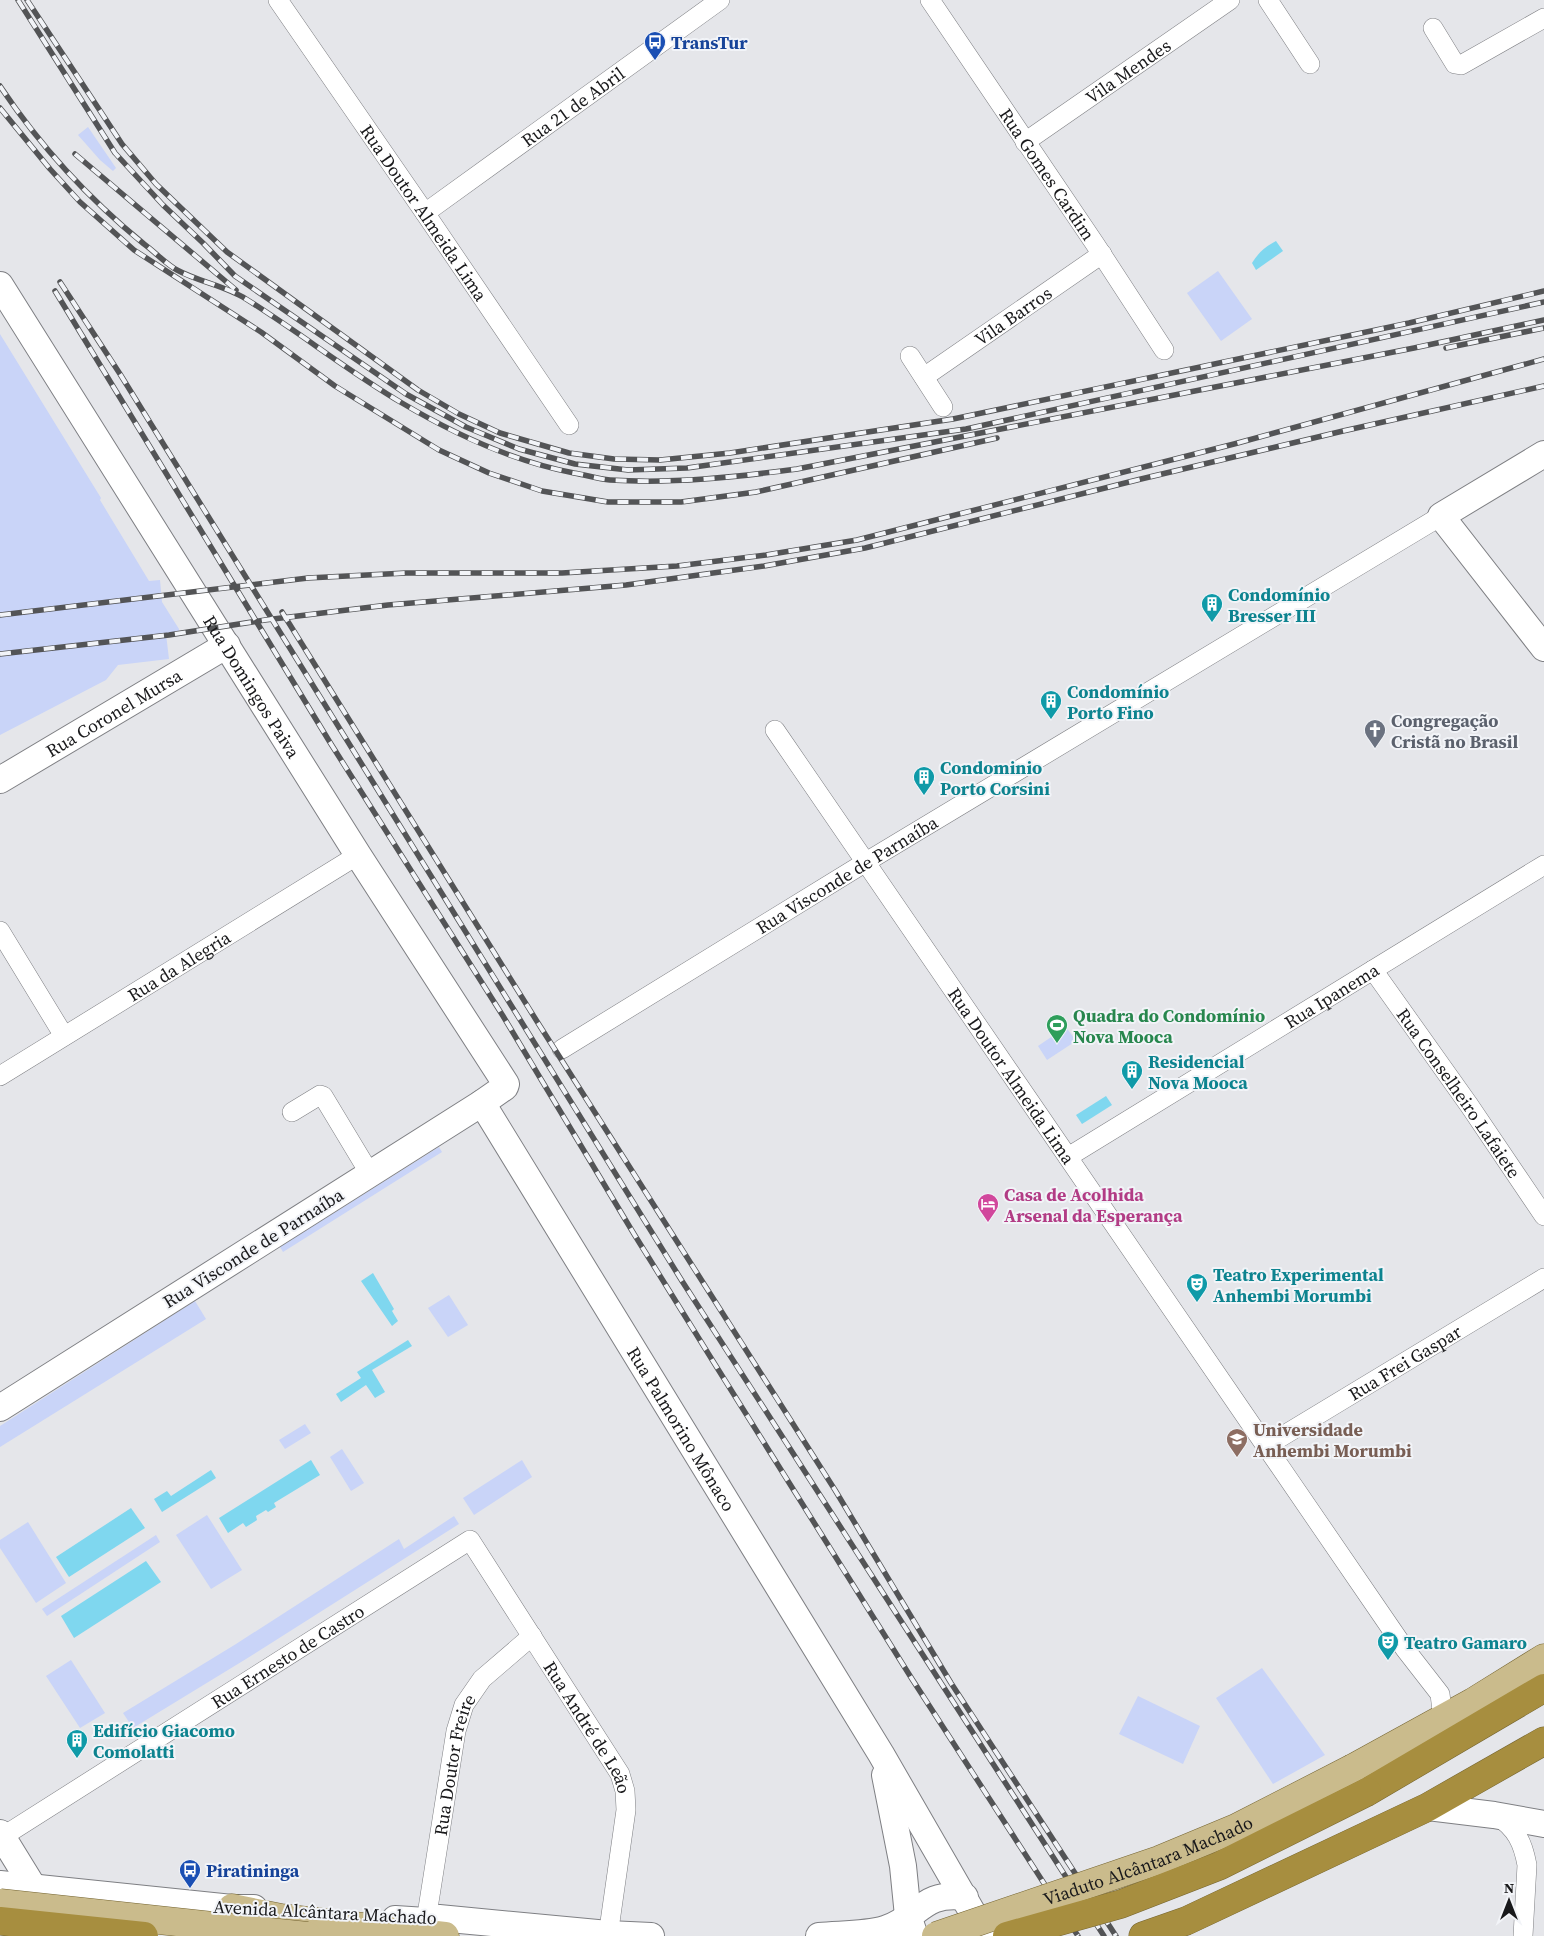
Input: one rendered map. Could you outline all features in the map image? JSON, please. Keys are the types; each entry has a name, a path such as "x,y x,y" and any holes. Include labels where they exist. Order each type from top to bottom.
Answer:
{"highway":[{"name":"Viaduto Alcântara Machado","path":"1007,1936 1121,1904 1219,1866 1367,1792 1544,1688"},
{"path":"1143,1936 1176,1929 1428,1807 1544,1741"},
{"path":"0,1921 144,1936"}],"main road":[{"path":"1443,1719 1544,1658"},
{"name":"Viaduto Alcântara Machado","path":"936,1936 1159,1860 1236,1828 1443,1719"},
{"path":"0,1903 307,1936"},
{"path":"232,1908 281,1918 436,1929"}],"street":[{"name":"Rua Doutor Almeida Lima","path":"278,0 569,425"},
{"name":"Rua 21 de Abril","path":"425,213 720,0"},
{"name":"Rua Gomes Cardim","path":"930,0 1102,254 1164,350"},
{"name":"Vila Mendes","path":"1025,142 1230,0"},
{"path":"1268,0 1310,64"},
{"path":"1433,28 1455,64 1461,66 1544,18"},
{"name":"Vila Barros","path":"924,377 1102,254"},
{"name":"Rua Domingos Paiva","path":"0,285 358,855 506,1086"},
{"path":"910,356 944,407"},
{"name":"Rua Visconde de Parnaíba","path":"562,1049 866,862 1544,454"},
{"path":"1441,516 1544,648"},
{"name":"Rua Coronel Mursa","path":"0,780 227,645"},
{"name":"Rua Doutor Almeida Lima","path":"775,730 1404,1649 1440,1694 1443,1719"},
{"name":"Rua da Alegria","path":"0,1076 358,855"},
{"name":"Rua Ipanema","path":"1068,1157 1544,865"},
{"path":"0,931 64,1036"},
{"name":"Rua Conselheiro Lafaiete","path":"1372,970 1469,1105 1544,1216"},
{"name":"Rua Visconde de Parnaíba","path":"0,1408 506,1086"},
{"path":"292,1112 320,1095 323,1096 370,1174"},
{"name":"Rua Palmorino Mônaco","path":"482,1103 881,1754 986,1936"},
{"name":"Rua Frei Gaspar","path":"1266,1446 1544,1278"},
{"name":"Rua André de Leão","path":"470,1540 620,1774 625,1792 626,1810 608,1935"},
{"name":"Rua Ernesto de Castro","path":"1,1837 470,1540"},
{"name":"Rua Doutor Freire","path":"436,1929 456,1730 464,1705 482,1679 532,1636"},
{"name":"Rua Palmorino Mônaco","path":"881,1754 903,1866 912,1926"},
{"path":"1428,1807 1494,1814 1544,1824"},
{"path":"1494,1814 1510,1824 1519,1838 1525,1854 1527,1865 1523,1936"},
{"path":"1,1837 66,1936"},
{"name":"Avenida Alcântara Machado","path":"0,1884 232,1908 270,1908 436,1929 439,1918 608,1935 651,1936"},
{"path":"0,1891 24,1936"},
{"path":"819,1936 912,1926 925,1902 938,1897 952,1895 965,1897"},
{"path":"143,1899 137,1909 144,1936"}],"shaded area":[{"path":"88,127 116,168 113,171 100,160 78,135"},
{"path":"1276,241 1283,251 1256,270 1252,263 1254,259 1262,250"},
{"path":"1218,271 1252,319 1221,341 1187,293"},
{"path":"0,334 101,498 100,500 149,581 160,580 162,602 179,629 178,635 166,634 169,659 118,665 106,680 0,735"},
{"name":"Quadra do Condomínio Nova Mooca","path":"1066,1027 1076,1041 1047,1060 1038,1046"},
{"path":"1106,1096 1112,1105 1082,1124 1076,1115"},
{"path":"439,1147 442,1152 283,1252 280,1247"},
{"path":"373,1273 394,1309 392,1311 398,1321 392,1326 361,1281"},
{"path":"449,1295 468,1325 448,1337 428,1308"},
{"path":"195,1301 206,1319 0,1447 0,1426"},
{"path":"408,1340 412,1346 372,1370 385,1392 375,1398 366,1385 341,1402 336,1394 361,1378 357,1372"},
{"path":"305,1424 311,1433 285,1449 279,1440"},
{"path":"342,1449 364,1483 351,1491 330,1457"},
{"path":"311,1460 320,1475 274,1503 276,1507 256,1516 257,1520 246,1527 243,1523 228,1533 219,1518"},
{"path":"522,1460 532,1477 474,1515 463,1498"},
{"path":"211,1470 216,1478 162,1512 154,1499 167,1491 171,1496"},
{"path":"131,1508 145,1528 69,1577 56,1557"},
{"path":"207,1515 242,1570 211,1589 176,1535"},
{"path":"454,1516 459,1524 133,1728 123,1713 236,1644 399,1539 404,1549"},
{"path":"28,1522 66,1583 36,1603 0,1548 0,1540"},
{"path":"156,1535 160,1542 47,1616 42,1609"},
{"path":"146,1561 161,1582 74,1638 61,1616"},
{"path":"71,1660 105,1713 80,1728 46,1676"},
{"path":"1262,1668 1325,1755 1273,1784 1216,1698"},
{"path":"1138,1696 1200,1726 1183,1764 1119,1734"}],"railway":[{"path":"18,0 115,153 163,205 235,276 406,394 466,427 519,449 575,464 628,470 687,468 966,429 1544,302"},
{"path":"27,0 122,144 156,184 227,252 418,390 459,414 500,433 569,453 614,459 660,460 730,453 953,419 1409,323 1544,291"},
{"path":"0,86 32,130 66,171 124,227 173,267 194,278 246,299 382,391 443,426 485,446 529,462 606,479 634,481 681,480 797,469 1414,348 1544,320"},
{"path":"0,108 80,202 134,250 261,332 335,386 439,450 489,473 542,491 608,502 681,502 756,492 997,438"},
{"path":"75,154 236,290"},
{"path":"60,282 120,374 682,1281 1104,1936"},
{"path":"55,291 331,744 503,1016 716,1366 912,1679 1078,1936"},
{"path":"1446,348 1544,328"},
{"path":"0,615 308,578 406,573 562,573 677,566 766,555 857,540 1234,444 1544,359"},
{"path":"0,654 169,635 265,620 388,605 626,585 764,566 865,548 1141,479 1544,386"},
{"path":"282,612 538,1023 835,1490 951,1683 1116,1936"}],"place":[{"name":"TransTur","path":"655,61"},
{"name":"Condomínio Bresser III","path":"1212,623"},
{"name":"Condomínio Porto Fino","path":"1051,720"},
{"name":"Congregação Cristã no Brasil","path":"1375,749"},
{"name":"Condominio Porto Corsini","path":"924,796"},
{"name":"Quadra do Condomínio Nova Mooca","path":"1057,1044"},
{"name":"Residencial Nova Mooca","path":"1132,1090"},
{"name":"Casa de Acolhida Arsenal da Esperança","path":"988,1223"},
{"name":"Teatro Experimental Anhembi Morumbi","path":"1197,1303"},
{"name":"Universidade Anhembi Morumbi","path":"1237,1458"},
{"name":"Teatro Gamaro","path":"1388,1661"},
{"name":"Edifício Giacomo Comolatti","path":"77,1759"},
{"name":"Piratininga","path":"190,1889"}]}
